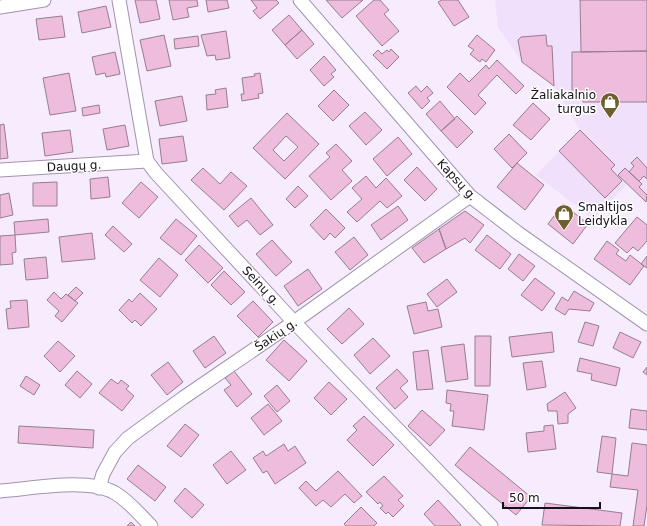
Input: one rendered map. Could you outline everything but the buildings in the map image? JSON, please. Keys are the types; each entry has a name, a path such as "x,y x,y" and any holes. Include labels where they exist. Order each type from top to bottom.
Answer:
{"street":[{"path":"0,7 44,0"},
{"name":"Seinų g.","path":"119,0 147,161 156,173 294,322 491,526"},
{"name":"Kapsų g.","path":"300,0 470,196 518,233 647,324"},
{"name":"Daugų g.","path":"0,170 147,161"},
{"name":"Šakių g.","path":"99,488 103,474 115,452 128,438 470,196"},
{"path":"0,491 79,486 99,488 114,493 123,499 151,526"}],"shaded area":[{"name":"Žaliakalnio turgus","path":"495,0 647,0 647,203 628,184 593,219 536,175 580,130 554,86 522,62 498,27"}],"place":[{"name":"Žaliakalnio turgus","path":"610,119"},
{"name":"Smaltijos Leidykla","path":"564,231"}]}
